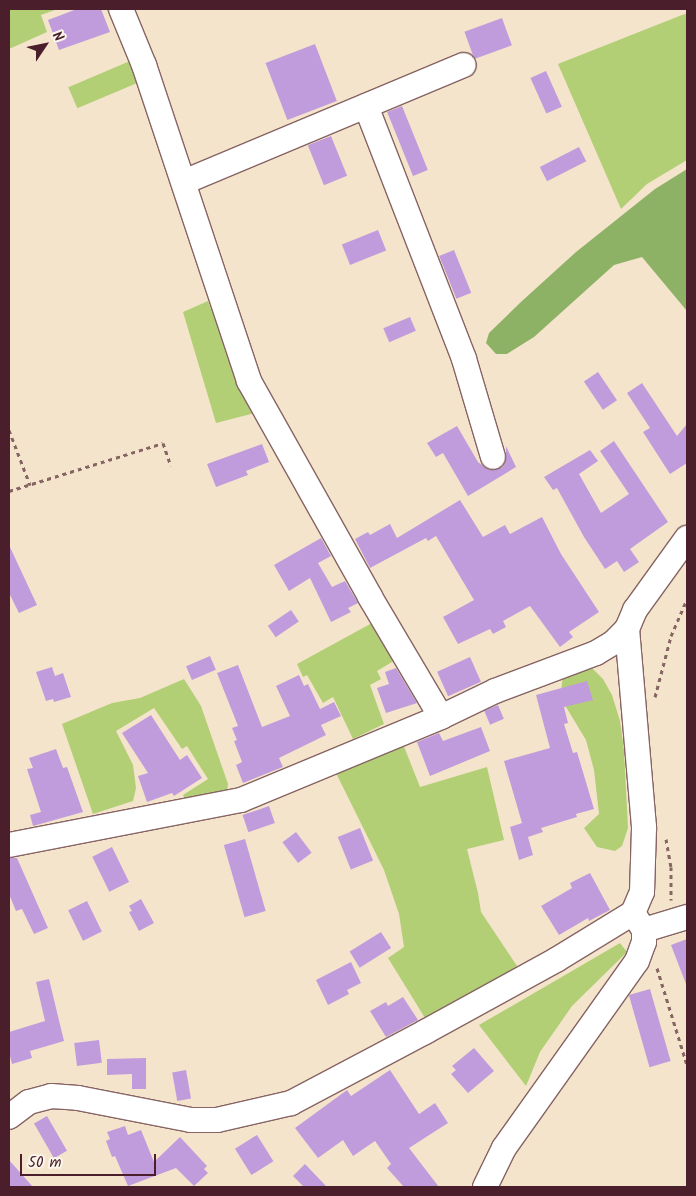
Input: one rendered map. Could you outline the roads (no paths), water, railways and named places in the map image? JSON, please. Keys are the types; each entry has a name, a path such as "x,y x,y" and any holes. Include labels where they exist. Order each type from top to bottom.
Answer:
{"street":[{"path":"121,9 141,57 249,381 370,597 441,717"},
{"path":"184,182 464,65"},
{"path":"366,106 464,359 493,457"},
{"path":"9,845 241,800 441,717 495,691 596,653 614,642 627,629 635,610 687,538"},
{"path":"485,1187 504,1148 637,961 644,942 639,922 644,827 627,629"},
{"path":"9,1117 29,1102 51,1096 78,1098 191,1120 217,1120 291,1103 434,1028 556,960 639,922 687,918"}]}
